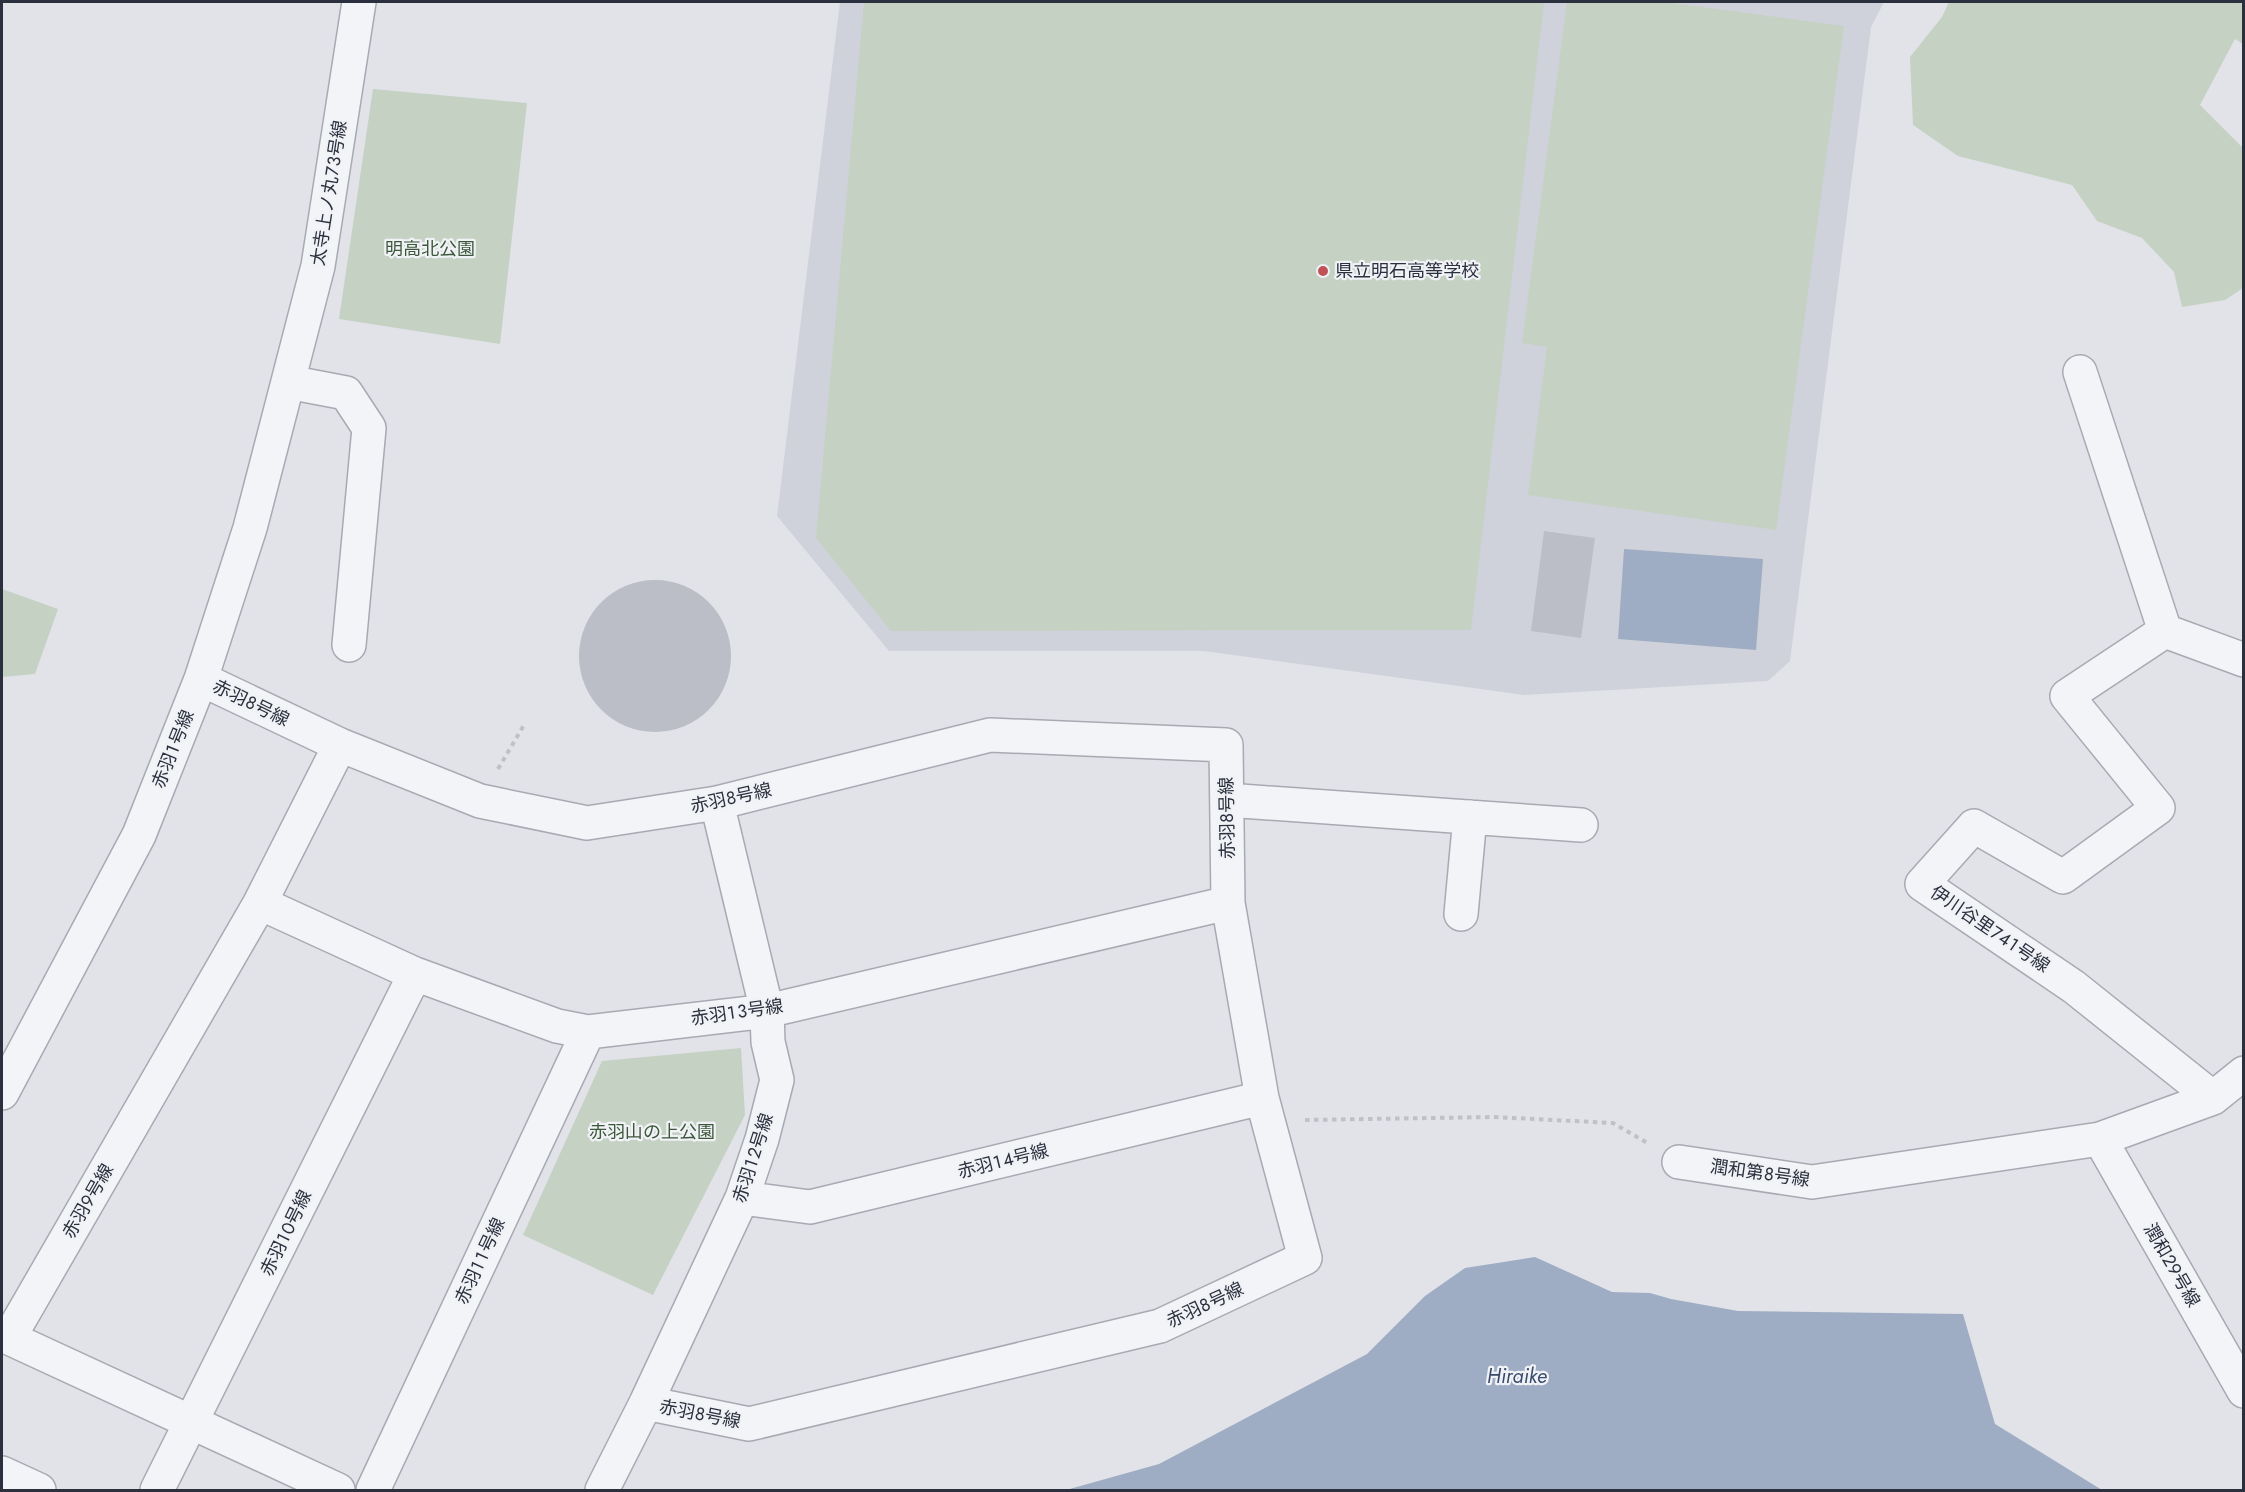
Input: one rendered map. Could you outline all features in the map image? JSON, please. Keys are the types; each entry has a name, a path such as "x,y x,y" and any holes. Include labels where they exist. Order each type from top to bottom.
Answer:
{"street":[{"name":"太寺上ノ丸７３号線","path":"288,382 318,266 359,2"},
{"path":"2080,372 2165,631 2244,660"},
{"path":"288,382 346,393 369,428 349,645"},
{"name":"赤羽１号線","path":"2,1093 139,835 201,679 250,528 288,382"},
{"name":"伊川谷里７４１号線","path":"2165,631 2067,696 2158,808 2063,877 1974,826 1922,884 2074,987 2213,1098"},
{"name":"赤羽８号線","path":"201,679 340,745 480,801 587,823 717,803 990,735 1226,745 1228,903 1265,1109 1305,1257 1160,1326 749,1424 646,1403"},
{"name":"赤羽９号線","path":"338,1491 9,1338 260,903 340,745"},
{"path":"1227,800 1581,825"},
{"name":"赤羽１２号線","path":"602,1491 742,1198 762,1139 777,1080 768,1042 767,1011 717,803"},
{"path":"1461,914 1470,817"},
{"name":"赤羽１３号線","path":"260,903 415,975 557,1026 588,1032 767,1011 1228,903"},
{"name":"赤羽１０号線","path":"157,1491 415,975"},
{"name":"赤羽１１号線","path":"373,1491 588,1032"},
{"name":"潤和第８号線","path":"1679,1162 1812,1182 2100,1139 2213,1098 2244,1073"},
{"name":"赤羽１４号線","path":"742,1198 810,1207 1265,1109"},
{"name":"潤和２９号線","path":"2100,1139 2244,1391"},
{"path":"2,1473 39,1491"}],"path":[{"path":"480,801 524,725"},
{"path":"1265,1109 1613,1123 1679,1162"}],"shaded area":[{"name":"県立明石高等学校","path":"840,2 1884,2 1871,27 1790,661 1768,681 1524,695 1204,651 889,651 777,516"}],"green space":[{"name":"県立明石高等学校","path":"864,2 1544,2 1471,630 891,631 816,538"},
{"path":"1567,2 1665,2 1844,26 1776,530 1528,495 1547,347 1522,343"},
{"path":"1949,2 2243,2 2243,44 2235,39 2200,105 2243,148 2243,288 2225,300 2182,307 2174,272 2142,238 2097,221 2072,185 1958,156 1913,125 1910,57 1942,17"},
{"name":"明高北公園","path":"373,89 527,103 500,344 339,319"},
{"path":"2,589 58,609 35,674 2,677"},
{"name":"赤羽山の上公園","path":"741,1048 745,1115 653,1295 523,1235 602,1061"}],"water":[{"path":"1624,549 1763,559 1756,650 1618,639"},
{"name":"Hiraike","path":"1535,1257 1612,1292 1650,1293 1738,1311 1963,1314 1995,1424 2102,1490 1066,1490 1159,1464 1367,1354 1425,1296 1465,1268"}],"building":[{"path":"1544,531 1595,538 1581,638 1531,631"},
{"path":"655,580 670,581 684,586 709,602 725,627 730,641 730,671 725,685 709,710 684,726 670,731 655,732 640,731 626,726 601,710 585,685 580,671 579,656 580,641 585,627 601,602 626,586 640,581"}],"place":[{"name":"県立明石高等学校","path":"1323,271"}]}
